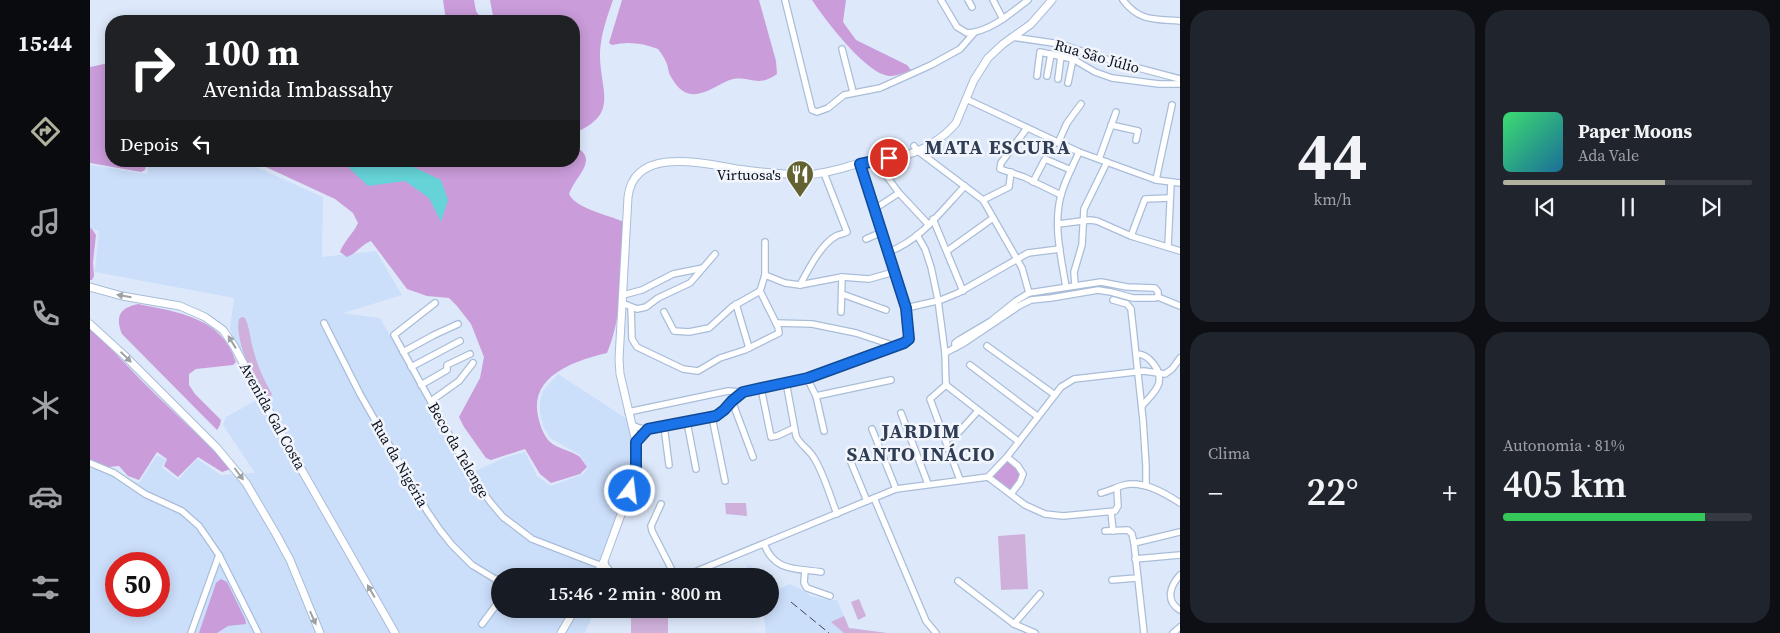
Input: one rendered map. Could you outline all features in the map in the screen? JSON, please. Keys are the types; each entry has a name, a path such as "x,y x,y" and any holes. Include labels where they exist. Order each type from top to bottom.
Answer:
{"main road":[{"path":"600,568 634,479 637,458 636,442 620,374 619,359 628,190 632,180 641,171 660,164 696,161 762,172 802,174 824,173 876,160 903,156 951,129 956,123 982,66 995,50 1031,24 1052,0"},
{"name":"Avenida Gal Costa","path":"90,287 122,296 180,306 205,316 223,330 234,346 284,439 394,631"},
{"path":"90,324 125,356 217,448 246,483 290,560 320,633"},
{"path":"560,633 568,618"}],"street":[{"path":"785,0 812,110 817,112 825,110 844,95 874,90 910,76 960,49 974,33 1003,19 1028,0"},
{"path":"941,0 957,27 963,32 974,33"},
{"path":"968,0 972,7"},
{"path":"993,0 1003,19"},
{"path":"1124,0 1133,12 1144,18 1180,21"},
{"name":"Rua São Júlio","path":"1012,37 1060,44 1112,61 1180,79"},
{"path":"842,49 853,92"},
{"path":"1037,76 1040,52 1072,59 1095,72 1112,78 1159,84 1180,84"},
{"path":"1047,76 1051,54"},
{"path":"1058,78 1062,56"},
{"path":"1068,84 1072,59"},
{"path":"966,99 1078,152 1156,180 1180,183"},
{"path":"1058,143 1067,123 1081,104"},
{"path":"1156,180 1172,104"},
{"path":"1099,159 1116,112"},
{"path":"1111,124 1138,131 1136,140"},
{"path":"1027,128 1001,163 1000,168 1061,195"},
{"path":"916,148 983,200 1022,268 1029,293"},
{"path":"1066,287 1058,224 1061,195 1078,152"},
{"path":"1033,182 1045,159 1071,170"},
{"path":"876,160 900,193 929,225"},
{"path":"1074,285 1074,272 1082,245 1082,221 1086,203 1107,162"},
{"path":"628,412 728,391 743,392 808,378 904,343 909,339 906,308 876,208 860,164"},
{"path":"983,200 1009,187 1011,172"},
{"path":"800,285 810,266 831,240 847,232 824,173"},
{"path":"1168,247 1170,183"},
{"path":"888,252 904,245 929,225 965,186"},
{"path":"876,208 900,193"},
{"path":"1131,236 1145,199 1170,198"},
{"path":"948,251 993,218"},
{"path":"933,219 948,251 963,291"},
{"path":"1058,224 1096,220 1131,236 1180,251"},
{"path":"866,239 882,232"},
{"path":"917,235 925,249 930,267 938,300 946,353 946,385 931,398 932,404 960,480"},
{"path":"631,307 632,339 637,347 683,369 698,372 724,356 749,348 779,333 760,291 765,275 765,242"},
{"path":"906,308 963,291 1017,258 1034,252 1060,249"},
{"path":"703,268 673,274 623,299 631,307 637,309 646,307 664,295 690,283 703,268 715,254"},
{"path":"765,275 785,283 800,285 842,278 869,279 894,272"},
{"path":"841,312 842,278"},
{"path":"955,348 955,343 959,340 991,321 1016,300 1029,293 1074,285 1106,282 1128,287 1155,288 1158,291 1158,297"},
{"path":"946,353 1031,300 1098,290 1132,298 1158,297 1178,305"},
{"path":"664,312 674,331 681,333 694,332 711,326 736,304 760,291"},
{"path":"842,294 886,310"},
{"path":"1113,300 1127,304 1130,307 1142,406 1146,486"},
{"name":"Beco da Telenge","path":"435,304 394,335 473,478 503,517 532,539 603,563"},
{"path":"736,304 749,348"},
{"name":"Rua da Nigéria","path":"324,323 360,394 427,511 452,545 472,565 491,577"},
{"path":"776,323 812,324 856,334 895,346"},
{"path":"403,352 434,334 458,324"},
{"path":"411,367 460,341"},
{"path":"987,346 1055,394"},
{"path":"422,385 447,370 448,365 470,354"},
{"path":"1137,354 1147,357 1158,374 1159,384 1142,406"},
{"path":"705,568 896,489 988,477 1007,457 1037,416 1065,383 1074,379 1149,371 1165,374 1180,358"},
{"path":"431,401 459,381 473,363"},
{"path":"970,366 1037,416"},
{"path":"808,378 816,396 824,431"},
{"path":"816,396 891,380"},
{"path":"786,382 798,440 816,463 837,514"},
{"path":"946,385 1018,442"},
{"path":"761,388 770,435 774,437 794,428"},
{"path":"632,426 648,429 712,417 724,410 743,392"},
{"path":"732,401 753,457"},
{"path":"946,440 958,433 978,411"},
{"path":"901,413 928,484"},
{"path":"712,417 724,481"},
{"path":"687,422 696,469"},
{"path":"664,426 670,465"},
{"path":"636,442 648,429"},
{"path":"872,429 896,489"},
{"path":"1007,457 1018,466 1023,474 1020,482 1011,494"},
{"path":"850,460 867,501"},
{"path":"90,463 114,473 145,494 182,510 199,526 219,555 258,633"},
{"path":"988,477 1031,508 1053,516 1117,510 1117,489"},
{"path":"1101,493 1117,489 1123,485 1146,486 1180,503"},
{"path":"874,498 926,621 936,633"},
{"path":"662,504 651,526 671,568"},
{"path":"1111,512 1113,530"},
{"path":"1105,532 1128,530 1132,534 1144,633"},
{"path":"1134,543 1180,532"},
{"path":"764,544 769,555 778,564 821,572"},
{"path":"191,633 219,555"},
{"path":"1136,559 1180,555"},
{"path":"603,563 608,568"},
{"path":"805,570 804,583 807,588 830,596"},
{"path":"1180,575 1172,585 1171,599 1174,606 1180,610"},
{"path":"1112,580 1137,578"},
{"path":"958,581 1014,624 1035,633"},
{"path":"1014,624 1040,594"},
{"path":"482,624 491,612"},
{"path":"1173,633 1180,627"}],"shaded area":[{"path":"443,0 474,0 479,15 445,15"},
{"path":"490,0 613,0 600,52 604,100 603,109 598,118 589,126 580,130 580,15 493,15"},
{"path":"622,0 759,0 776,61 777,74 759,81 740,78 733,79 701,93 686,93 678,87 672,78 665,60 658,49 635,43 612,45 609,43"},
{"path":"812,0 846,0 843,22 856,40 907,65 911,70 891,76 876,71 866,64 845,43"},
{"path":"105,64 105,166 90,163 90,67"},
{"path":"580,150 582,151 586,162 569,194 578,204 624,222 621,289 616,322 607,353 582,360 558,372 548,380 541,390 537,402 538,416 545,435 552,444 580,457 587,467 580,474 551,483 540,474 525,449 491,460 486,458 459,417 480,378 484,357 471,324 449,298 427,296 407,289 371,241 347,257 340,252 358,223 353,213 335,199 266,167 580,167"},
{"path":"90,165 147,174 148,167 256,167 323,197 322,257 376,251 402,295 343,313 380,318 469,474 504,458 525,452 537,476 551,486 583,474 588,468 580,455 550,438 543,426 540,401 543,391 558,374 627,419 630,430 633,473 597,568 491,568 491,618 591,618 585,633 90,633 90,466 139,483 157,455 166,460 162,467 178,480 197,459 221,475 255,473 223,425 226,417 257,400 230,329 234,298 95,272 99,231 90,228"},
{"path":"113,167 146,167 145,170 141,172"},
{"path":"348,167 414,167 441,180 448,200 441,222 429,198 405,181 368,186"},
{"path":"90,228 96,235 93,262 94,276 92,280 90,280"},
{"path":"138,304 168,310 196,319 220,335 229,347 236,362 233,365 196,369 189,374 189,385 195,394 221,420 217,430 122,334 119,322 121,314 127,308"},
{"path":"245,318 258,364 272,394 269,399 257,383 242,349 238,328 239,319"},
{"path":"90,329 231,469 222,472 198,457 178,477 164,466 167,459 157,452 139,480 128,476 119,466 108,467 90,460"},
{"path":"1004,455 1015,465 1020,473 1018,481 1010,494 988,475"},
{"path":"725,503 746,503 747,516 726,514"},
{"path":"1025,534 1028,589 1001,590 998,536"},
{"path":"221,579 227,582 246,624 228,626 217,633 199,633 216,583"},
{"path":"789,584 803,590 810,596 837,600 849,628 887,633 766,633 764,618 779,618 779,589"},
{"path":"859,599 866,616 858,620 851,602"},
{"path":"844,616 849,628 887,633 844,633 831,622"},
{"path":"631,618 668,618 668,633 631,633"}],"railway":[{"path":"791,602 829,633"}],"place":[{"name":"Virtuosa's","path":"800,198"}],"district":[{"name":"MATA ESCURA","path":"998,147"},
{"name":"JARDIM SANTO INÁCIO","path":"921,442"}],"route":[{"path":"630,491 636,467 636,442 648,429 716,416 743,392 808,378 864,359 904,343 909,339 906,308 876,208 860,164 889,158"}]}
